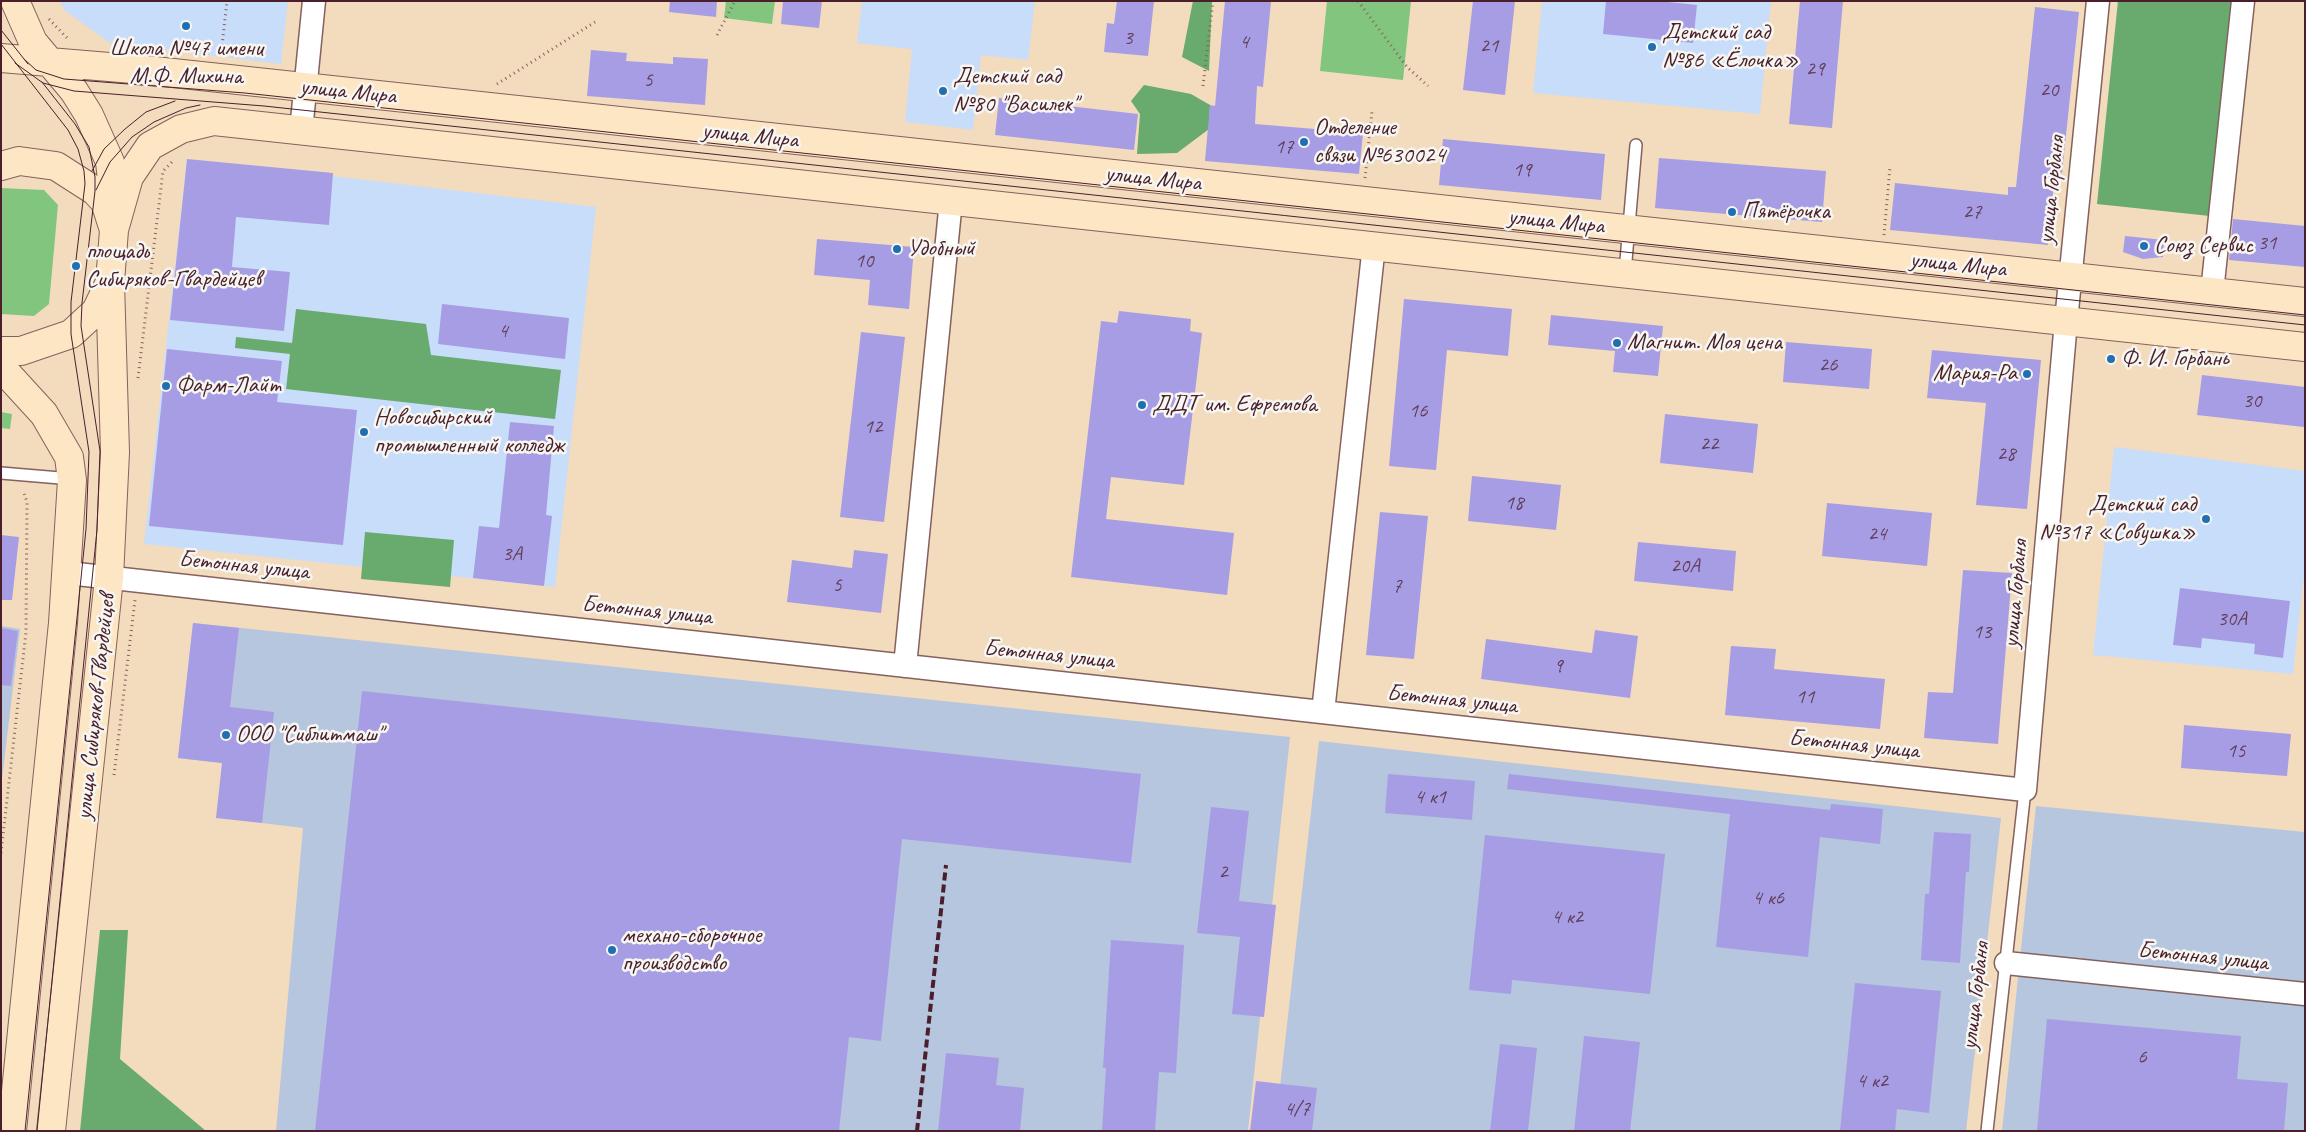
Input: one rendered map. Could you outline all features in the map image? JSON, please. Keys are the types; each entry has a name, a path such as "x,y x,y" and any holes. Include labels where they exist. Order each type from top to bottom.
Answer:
{"street":[{"path":"1,350 21,351 71,334 96,311 110,282 114,230 115,199 110,162 89,114 74,91 33,42 15,1"},
{"path":"301,131 314,1"},
{"name":"улица Горбаня","path":"2025,790 2070,277 2098,1"},
{"path":"2212,292 2243,1"},
{"name":"улица Мира","path":"1,58 306,88 2305,302"},
{"name":"улица Мира","path":"114,230 129,177 150,146 181,129 214,121 1626,272 2305,347"},
{"path":"1,166 19,162 56,166 95,190 105,202 114,230"},
{"path":"906,666 951,200"},
{"path":"1322,712 1374,245"},
{"name":"улица Сибиряков-Гвардейцев","path":"51,1131 110,578 115,452 110,282"},
{"name":"улица Сибиряков-Гвардейцев","path":"1,367 44,414 69,457 72,480 68,573 12,1131"},
{"name":"Бетонная улица","path":"68,573 2025,790"},
{"name":"Бетонная улица","path":"2006,963 2305,994"}],"lane":[{"path":"1626,272 1636,145"},
{"path":"1,473 72,480"},
{"name":"улица Горбаня","path":"1987,1131 2025,790"}],"path":[{"path":"221,57 227,1"},
{"path":"717,35 735,1"},
{"path":"1203,86 1213,1"},
{"path":"1358,1 1407,67 1428,86"},
{"path":"494,86 595,22"},
{"path":"1365,182 1372,111"},
{"path":"138,382 163,171 176,158"},
{"path":"1884,243 1890,167"},
{"path":"1,853 26,632 27,502 19,475"},
{"path":"113,778 138,581"}],"shaded area":[{"name":"Школа №47 имени М.Ф. Михина","path":"60,1 288,1 281,64 110,43 64,10"},
{"name":"Детский сад №80 \"Василек\"","path":"862,1 1035,1 1028,60 981,55 973,130 905,122 912,49 857,43"},
{"name":"Детский сад №86 «Ёлочка»","path":"1542,1 1771,1 1760,114 1533,93"},
{"name":"Новосибирский промышленный колледж","path":"187,159 596,207 555,587 144,544"},
{"name":"Детский сад №317 «Совушка»","path":"2114,447 2305,471 2305,567 2293,674 2093,655"},
{"name":"ООО \"Сиблитмаш\"","path":"193,623 1290,737 1248,1131 276,1131 303,828 262,823 222,763 178,758"},
{"path":"1,626 20,629 1,787"},
{"path":"1319,741 2001,818 1966,1131 1275,1131"},
{"path":"2036,806 2305,832 2305,1131 2002,1131"}],"green space":[{"path":"726,1 775,1 772,24 724,18"},
{"path":"1193,1 1212,1 1209,71 1182,57"},
{"path":"1327,1 1411,1 1403,80 1320,71"},
{"path":"2118,1 2232,1 2210,216 2097,204"},
{"path":"1144,85 1191,94 1210,105 1209,129 1177,153 1137,154 1140,114 1131,101"},
{"path":"1,188 44,190 58,205 49,304 34,316 1,314"},
{"path":"296,309 426,324 431,355 561,370 555,419 286,389 290,354 235,348 236,337 292,343"},
{"path":"1,412 12,414 10,429 1,428"},
{"path":"365,532 454,540 450,587 361,579"},
{"path":"100,930 128,930 120,1059 206,1131 80,1131"}],"building":[{"path":"670,1 717,1 716,17 669,12"},
{"path":"783,1 822,1 819,28 781,24"},
{"path":"1117,1 1154,1 1148,56 1104,52 1107,23 1114,24"},
{"path":"1225,1 1271,1 1263,87 1257,86 1255,124 1363,133 1359,174 1205,161 1210,105 1215,106"},
{"path":"1473,1 1515,1 1505,95 1463,90"},
{"path":"1606,1 1658,1 1697,5 1693,43 1603,34"},
{"path":"1800,1 1843,1 1832,128 1789,124"},
{"path":"2035,7 2079,12 2062,173 2055,172 2048,245 1890,230 1895,183 2008,195 2008,187 2016,187"},
{"path":"591,50 627,53 626,61 673,64 673,57 708,59 705,105 587,96"},
{"path":"999,98 1138,114 1134,150 995,135"},
{"path":"1443,139 1605,154 1601,200 1439,185"},
{"path":"1659,158 1826,171 1822,222 1655,208"},
{"path":"187,159 333,173 329,225 236,217 232,267 290,272 284,331 170,320"},
{"path":"2233,219 2305,226 2305,267 2229,260"},
{"name":"Союз Сервис","path":"2125,236 2164,240 2163,257 2143,259 2123,252"},
{"path":"817,239 914,247 909,309 868,305 870,280 814,275"},
{"path":"1404,299 1512,309 1508,356 1447,350 1436,470 1389,466"},
{"path":"442,304 569,318 565,359 438,344"},
{"name":"ДДТ им. Ефремова","path":"1119,311 1191,319 1190,331 1202,333 1184,485 1111,477 1106,519 1234,533 1227,595 1071,577 1101,321 1117,323"},
{"path":"1551,315 1663,326 1658,376 1613,372 1615,351 1548,345"},
{"path":"861,332 905,337 884,522 840,517"},
{"path":"1786,342 1872,349 1869,389 1783,382"},
{"path":"167,349 282,361 277,402 357,410 343,545 149,526"},
{"path":"1932,350 2041,360 2027,509 1976,505 1986,403 1927,398"},
{"path":"2202,375 2305,387 2304,427 2197,415"},
{"path":"1665,414 1758,424 1753,473 1660,463"},
{"path":"510,422 554,426 546,515 552,516 544,586 473,578 479,526 499,528"},
{"path":"1472,476 1561,485 1556,530 1468,521"},
{"path":"1827,503 1932,513 1927,566 1822,556"},
{"path":"1380,512 1428,516 1414,659 1366,655"},
{"path":"1,535 19,537 12,600 1,600"},
{"path":"1638,542 1736,551 1733,591 1634,581"},
{"path":"854,550 888,554 881,613 787,602 792,560 852,568"},
{"path":"1963,570 2012,573 1998,744 1924,738 1928,692 1953,693"},
{"path":"2180,588 2290,601 2283,658 2254,654 2255,644 2202,638 2201,648 2173,645"},
{"name":"ООО \"Сиблитмаш\"","path":"193,623 239,628 230,707 274,712 262,823 216,818 222,763 178,758"},
{"path":"1,628 18,631 11,686 1,685"},
{"path":"1595,630 1638,636 1630,698 1481,679 1486,639 1592,653"},
{"path":"1731,646 1776,649 1774,669 1885,679 1880,729 1725,715"},
{"name":"механо-сборочное производство","path":"362,691 1141,774 1131,863 902,839 881,1041 849,1037 839,1131 315,1131"},
{"path":"2184,725 2291,734 2287,776 2181,768"},
{"path":"1388,774 1475,781 1472,820 1385,813"},
{"path":"1509,774 1830,810 1831,804 1883,809 1880,844 1820,837 1808,957 1716,947 1730,814 1507,789"},
{"path":"1211,807 1249,811 1239,901 1276,905 1264,1017 1232,1014 1240,937 1197,933"},
{"path":"1934,832 1971,834 1969,872 1966,872 1960,963 1921,960 1925,894 1929,894"},
{"path":"1485,835 1665,854 1650,994 1512,980 1511,994 1469,990"},
{"path":"1111,940 1184,945 1176,1073 1159,1072 1155,1131 1102,1131 1106,1068 1103,1068"},
{"path":"1855,983 1941,991 1929,1113 1897,1109 1895,1131 1840,1131"},
{"path":"2047,1019 2241,1036 2237,1079 2288,1083 2284,1131 2037,1131"},
{"path":"1584,1036 1640,1042 1630,1131 1574,1131"},
{"path":"1500,1044 1537,1048 1528,1131 1490,1131"},
{"path":"946,1053 999,1058 996,1085 1024,1088 1020,1131 938,1131"},
{"path":"1256,1081 1317,1088 1312,1131 1250,1131"}],"tram line":[{"path":"1,30 28,64"},
{"path":"1,44 68,130 78,149 84,171 85,184 71,302 71,334 89,452 86,529 25,1131"},
{"path":"24,59 36,70 64,79 245,93 2305,315"},
{"path":"15,63 43,83 74,91 264,106 2305,325"},
{"path":"37,1131 97,530 100,451 81,326 95,177 89,147 75,124 42,82"},
{"path":"92,171 104,149 125,129 146,112 175,101"},
{"path":"96,190 110,162 132,137 154,122 186,108 200,105"}],"railway":[{"path":"917,1131 946,865"}],"place":[{"name":"Школа №47 имени М.Ф. Михина","path":"186,26"},
{"name":"Детский сад №86 «Ёлочка»","path":"1652,47"},
{"name":"Детский сад №80 \"Василек\"","path":"943,91"},
{"name":"Отделение связи №630024","path":"1304,142"},
{"name":"Пятёрочка","path":"1732,212"},
{"name":"Союз Сервис","path":"2144,246"},
{"name":"Удобный","path":"897,249"},
{"name":"площадь Сибиряков-Гвардейцев","path":"76,266"},
{"name":"Магнит. Моя цена","path":"1617,343"},
{"name":"Ф. И. Горбань","path":"2111,359"},
{"name":"Мария-Ра","path":"2027,374"},
{"name":"Фарм-Лайт","path":"166,386"},
{"name":"ДДТ им. Ефремова","path":"1142,405"},
{"name":"Новосибирский промышленный колледж","path":"364,432"},
{"name":"Детский сад №317 «Совушка»","path":"2206,519"},
{"name":"ООО \"Сиблитмаш\"","path":"226,735"},
{"name":"механо-сборочное производство","path":"612,950"}]}
